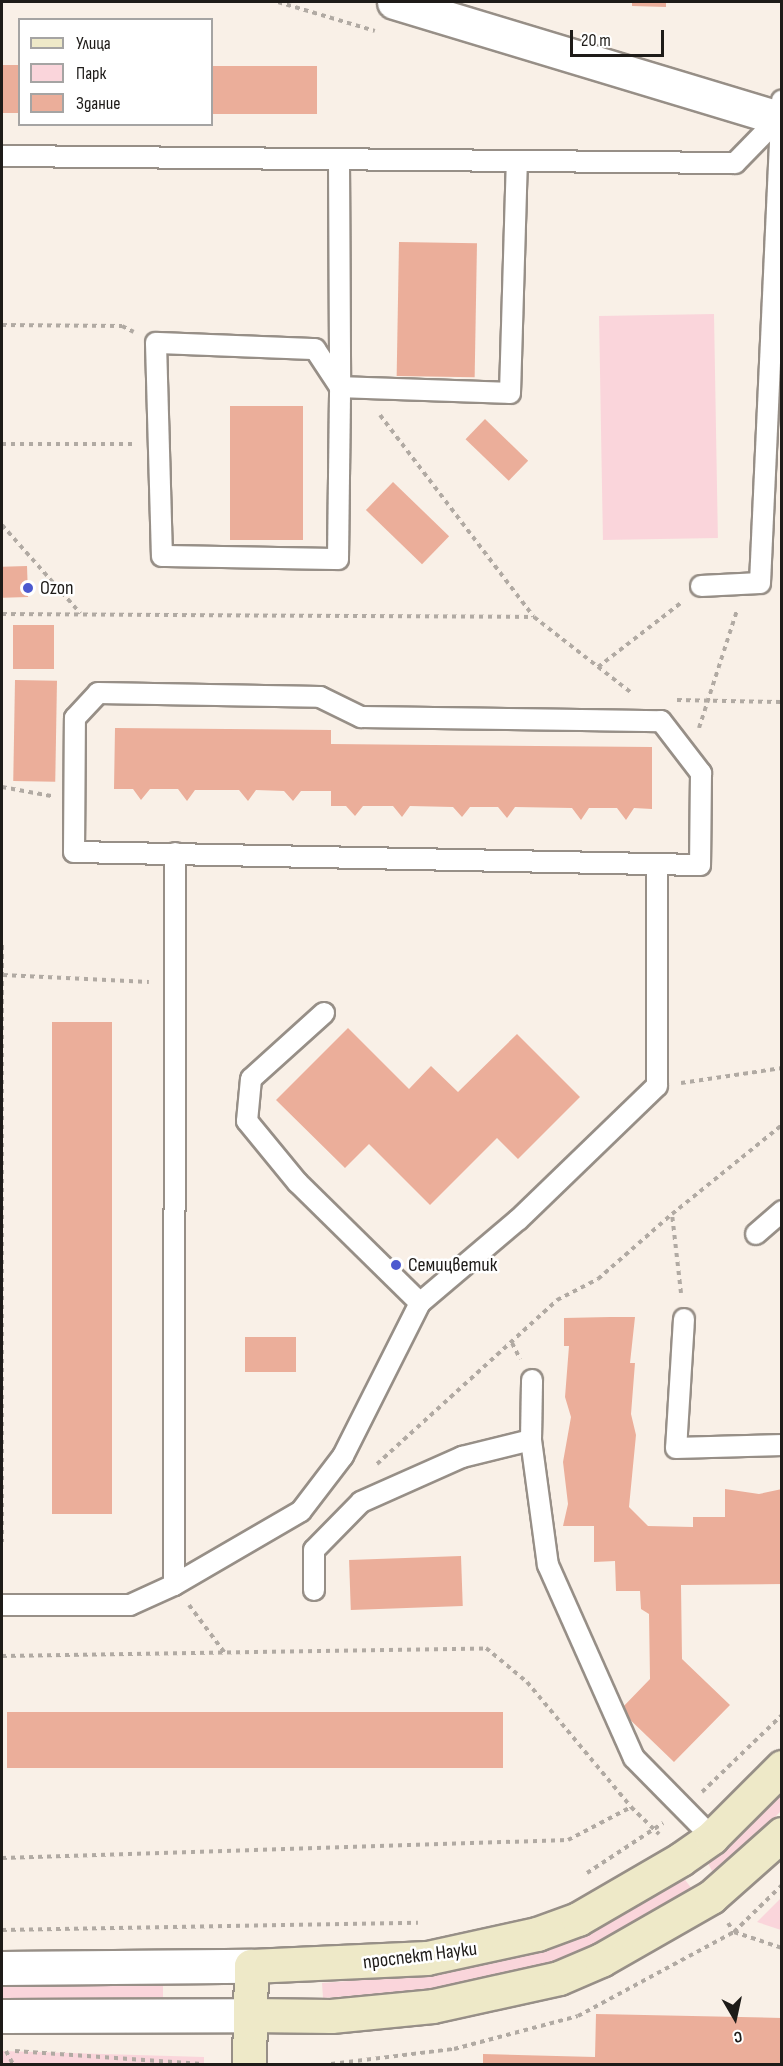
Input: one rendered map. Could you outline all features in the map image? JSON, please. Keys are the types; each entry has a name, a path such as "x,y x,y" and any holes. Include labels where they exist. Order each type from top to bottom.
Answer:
{"main road":[{"name":"проспект Науки","path":"251,1966 327,1966 482,1949 578,1919 681,1859 712,1837 782,1767"},
{"path":"250,2015 332,2016 422,2007 520,1988 602,1960 711,1897 782,1834"},
{"path":"249,2064 251,1966"}],"street":[{"path":"394,2 781,113"},
{"name":"проспект Науки","path":"2,1968 251,1966"},
{"path":"2,2016 250,2015"}],"lane":[{"path":"2,156 339,162 735,163 781,113"},
{"path":"701,586 760,583 773,444 781,113"},
{"path":"339,162 340,387 338,559 162,556 156,343 315,349 340,387"},
{"path":"340,387 510,393 517,162"},
{"path":"98,693 321,698 361,717 662,721 701,772 700,865 175,853 74,852 75,718 98,693"},
{"path":"174,1585 175,853"},
{"path":"2,1605 130,1605 174,1585 301,1511 326,1478 420,1303 518,1220 657,1086 657,864"},
{"path":"324,1013 251,1079 247,1121 298,1183 420,1303"},
{"path":"756,1234 782,1211"},
{"path":"684,1319 676,1448 782,1445"},
{"path":"532,1380 531,1440 548,1565 634,1758 712,1837"},
{"path":"314,1590 314,1550 361,1502 462,1457 531,1440"}],"path":[{"path":"2,325 122,326 156,343"},
{"path":"360,388 534,617 640,700"},
{"path":"2,444 159,444"},
{"path":"2,525 81,613"},
{"path":"711,700 744,584"},
{"path":"598,667 701,586"},
{"path":"2,614 534,617"},
{"path":"664,700 782,702"},
{"path":"2,787 74,800"},
{"path":"2,945 2,1542"},
{"path":"3,975 175,983"},
{"path":"657,1086 782,1068"},
{"path":"326,1478 358,1479 407,1441 557,1300 598,1279 672,1214 782,1125"},
{"path":"672,1214 684,1319"},
{"path":"174,1585 225,1653"},
{"path":"2,1656 486,1648 527,1682 631,1807 681,1859"},
{"path":"577,1880 683,1810 782,1714"},
{"path":"2,1858 568,1840 631,1807"},
{"path":"711,1897 734,1932 782,1947"},
{"path":"2,1930 425,1923"},
{"path":"4,2050 13,2064"},
{"path":"4,2050 202,2064"}],"green space":[{"path":"714,314 718,538 603,540 599,316"},
{"path":"781,1794 781,1811 735,1857 712,1871 707,1861"},
{"path":"683,1877 692,1889 599,1944 551,1962 431,1990 323,1998 322,1983 429,1975 544,1949"},
{"path":"781,1898 781,1930 757,1922"},
{"path":"2,1985 163,1985 163,2000 2,2000"},
{"path":"2,2051 204,2057 204,2064 2,2064"}],"building":[{"path":"632,2 666,2 666,7 632,6"},
{"path":"2,65 18,65 18,113 2,113"},
{"path":"213,66 317,66 317,114 213,114"},
{"path":"399,242 477,243 475,377 397,376"},
{"path":"230,406 303,406 303,540 230,540"},
{"path":"485,419 528,461 509,481 466,439"},
{"path":"393,482 449,536 422,564 366,510"},
{"path":"27,566 28,597 3,598 2,567"},
{"path":"13,625 54,625 54,669 13,669"},
{"path":"15,680 57,681 55,782 13,781"},
{"path":"115,728 331,730 331,744 652,747 652,809 634,808 626,820 617,808 589,808 581,820 572,808 515,807 507,818 498,807 470,807 462,817 453,807 410,806 402,817 393,806 363,806 355,816 346,806 331,806 331,791 301,791 293,801 284,791 256,790 248,801 239,790 195,790 187,801 178,789 150,789 141,800 133,789 114,789"},
{"path":"52,1022 112,1022 112,1514 52,1514"},
{"path":"348,1028 409,1089 431,1066 458,1092 517,1034 580,1097 518,1159 497,1138 430,1205 369,1144 345,1168 276,1100"},
{"path":"635,1317 630,1363 635,1363 631,1414 636,1435 629,1507 648,1526 693,1527 693,1517 725,1517 725,1489 759,1494 782,1489 782,1584 681,1585 682,1659 730,1705 674,1762 620,1710 650,1679 649,1614 641,1609 640,1591 616,1591 615,1561 594,1562 594,1526 563,1526 568,1504 563,1462 571,1417 565,1397 569,1346 564,1346 564,1318"},
{"path":"245,1337 296,1337 296,1372 245,1372"},
{"path":"461,1556 463,1606 351,1610 349,1560"},
{"path":"7,1712 503,1712 503,1768 7,1768"},
{"path":"596,2014 782,2018 782,2064 483,2064 483,2054 595,2057"}],"place":[{"name":"Ozon","path":"28,588"},
{"name":"Семицветик","path":"396,1265"}]}
